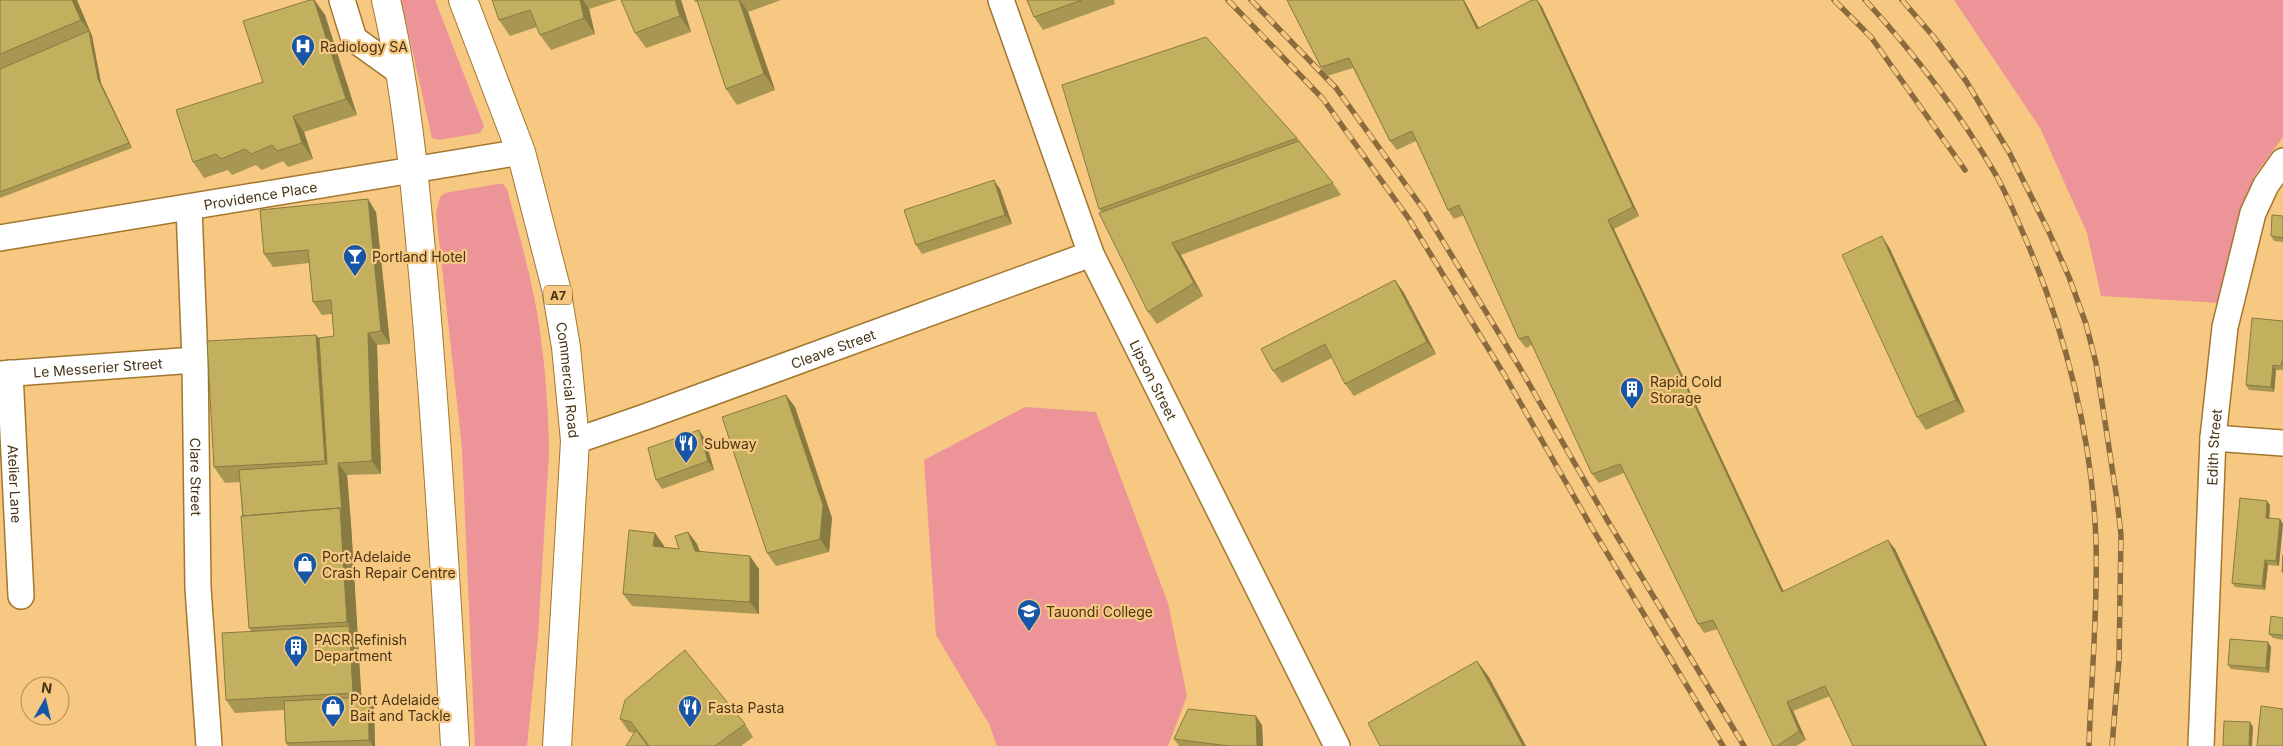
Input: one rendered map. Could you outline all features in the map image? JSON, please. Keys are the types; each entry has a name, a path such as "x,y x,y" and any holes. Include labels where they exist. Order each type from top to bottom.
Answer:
{"main road":[{"path":"386,0 400,72 414,169 441,479 455,746"},
{"name":"Commercial Road","path":"462,0 521,152 556,288 566,346 574,441 557,746"}],"street":[{"path":"342,0 354,39 400,72"},
{"name":"Lipson Street","path":"1000,0 1091,254 1337,746"},
{"name":"Providence Place","path":"0,238 521,152"},
{"name":"Edith Street","path":"2201,746 2213,438 2225,327 2253,213 2266,185 2283,161"},
{"name":"Clare Street","path":"189,208 195,360 198,595 209,746"},
{"name":"Cleave Street","path":"574,441 682,404 1091,254"},
{"name":"Le Messerier Street","path":"5,373 195,360"},
{"name":"Atelier Lane","path":"5,373 21,596"},
{"path":"2213,438 2283,443"}],"shaded area":[{"path":"401,0 435,0 484,126 480,133 439,140 432,138"},
{"path":"1954,0 2283,0 2283,137 2255,175 2243,207 2221,303 2101,296 2087,233 2040,128"},
{"path":"503,184 507,189 530,279 543,351 548,412 549,452 538,636 527,746 475,746 462,448 436,213 440,197 445,193"},
{"path":"1025,407 1096,412 1168,603 1187,696 1168,746 997,746 989,724 936,635 924,460"}],"building":[{"path":"0,0 72,0 81,20 0,54"},
{"name":"Radiology SA","path":"314,0 346,99 293,116 302,143 277,151 272,145 251,154 245,149 221,159 216,154 193,162 176,110 263,82 243,21"},
{"path":"492,0 580,0 584,18 540,35 530,10 499,20"},
{"path":"621,0 675,0 680,16 635,33"},
{"path":"697,0 739,0 764,74 726,89"},
{"path":"1027,0 1082,0 1034,17"},
{"name":"Rapid Cold Storage","path":"1287,0 1463,0 1477,29 1532,0 1537,0 1633,207 1608,220 1782,592 1888,540 1985,746 1853,746 1825,686 1787,702 1799,731 1777,746 1773,746 1713,620 1698,624 1620,464 1592,474 1528,336 1519,339 1459,205 1448,210 1412,131 1390,141 1349,58 1321,67"},
{"path":"89,31 98,79 129,143 0,192 0,69"},
{"path":"1206,37 1297,138 1099,209 1062,85"},
{"path":"1299,141 1333,183 1172,243 1194,283 1148,312 1099,213"},
{"path":"994,180 1005,215 916,245 904,210"},
{"path":"368,199 381,331 368,333 372,461 338,463 342,512 340,508 243,516 239,470 327,464 319,338 334,336 331,300 313,302 308,250 264,254 260,210"},
{"path":"2272,215 2283,216 2283,238 2271,236"},
{"path":"1882,236 1956,400 1917,417 1842,255"},
{"path":"1395,280 1427,342 1345,384 1325,344 1273,371 1261,349"},
{"path":"2252,318 2283,321 2283,361 2281,366 2273,365 2271,387 2246,385"},
{"path":"316,335 325,461 214,467 207,341"},
{"path":"786,395 823,505 820,539 767,553 722,417"},
{"path":"699,430 708,461 656,480 648,448"},
{"path":"2240,498 2267,501 2266,518 2280,519 2276,561 2265,560 2262,586 2232,583"},
{"name":"Port Adelaide Crash Repair Centre","path":"340,508 347,622 249,628 241,516"},
{"path":"629,530 655,533 653,546 679,549 675,536 688,532 695,551 750,556 750,602 623,594"},
{"path":"2271,616 2283,618 2283,635 2269,634"},
{"name":"PACR Refinish Department","path":"349,626 353,693 226,700 222,633"},
{"path":"2230,639 2268,642 2266,668 2228,665"},
{"path":"685,650 745,724 715,746 649,746 631,722 620,719 625,700"},
{"path":"1477,661 1523,746 1380,746 1368,723"},
{"name":"Port Adelaide Bait and Tackle","path":"368,697 369,740 286,743 284,701"},
{"path":"2261,706 2283,709 2283,746 2257,746"},
{"path":"1188,709 1256,716 1257,746 1229,746 1174,739"},
{"path":"2224,721 2250,722 2249,746 2223,746"},
{"path":"636,730 648,746 626,746"}],"railway":[{"path":"1228,0 1323,99 1409,219 1505,376 1592,528 1723,746"},
{"path":"1251,0 1336,88 1424,210 1520,368 1606,518 1744,746"},
{"path":"1834,0 1871,37 1965,170"},
{"path":"1865,0 1935,84 1967,129 1996,175 2014,211 2038,269 2064,346 2083,425 2094,504 2096,594 2089,746"},
{"path":"1902,0 1933,36 1966,81 2009,152 2048,230 2069,277 2086,324 2096,363 2121,535 2119,660 2112,746"}],"place":[{"name":"Radiology SA","path":"303,67"},
{"name":"Portland Hotel","path":"355,277"},
{"name":"Rapid Cold Storage","path":"1632,410"},
{"name":"Subway","path":"686,464"},
{"name":"Port Adelaide Crash Repair Centre","path":"305,585"},
{"name":"Tauondi College","path":"1029,632"},
{"name":"PACR Refinish Department","path":"296,668"},
{"name":"Port Adelaide Bait and Tackle","path":"333,728"},
{"name":"Fasta Pasta","path":"690,728"}]}
